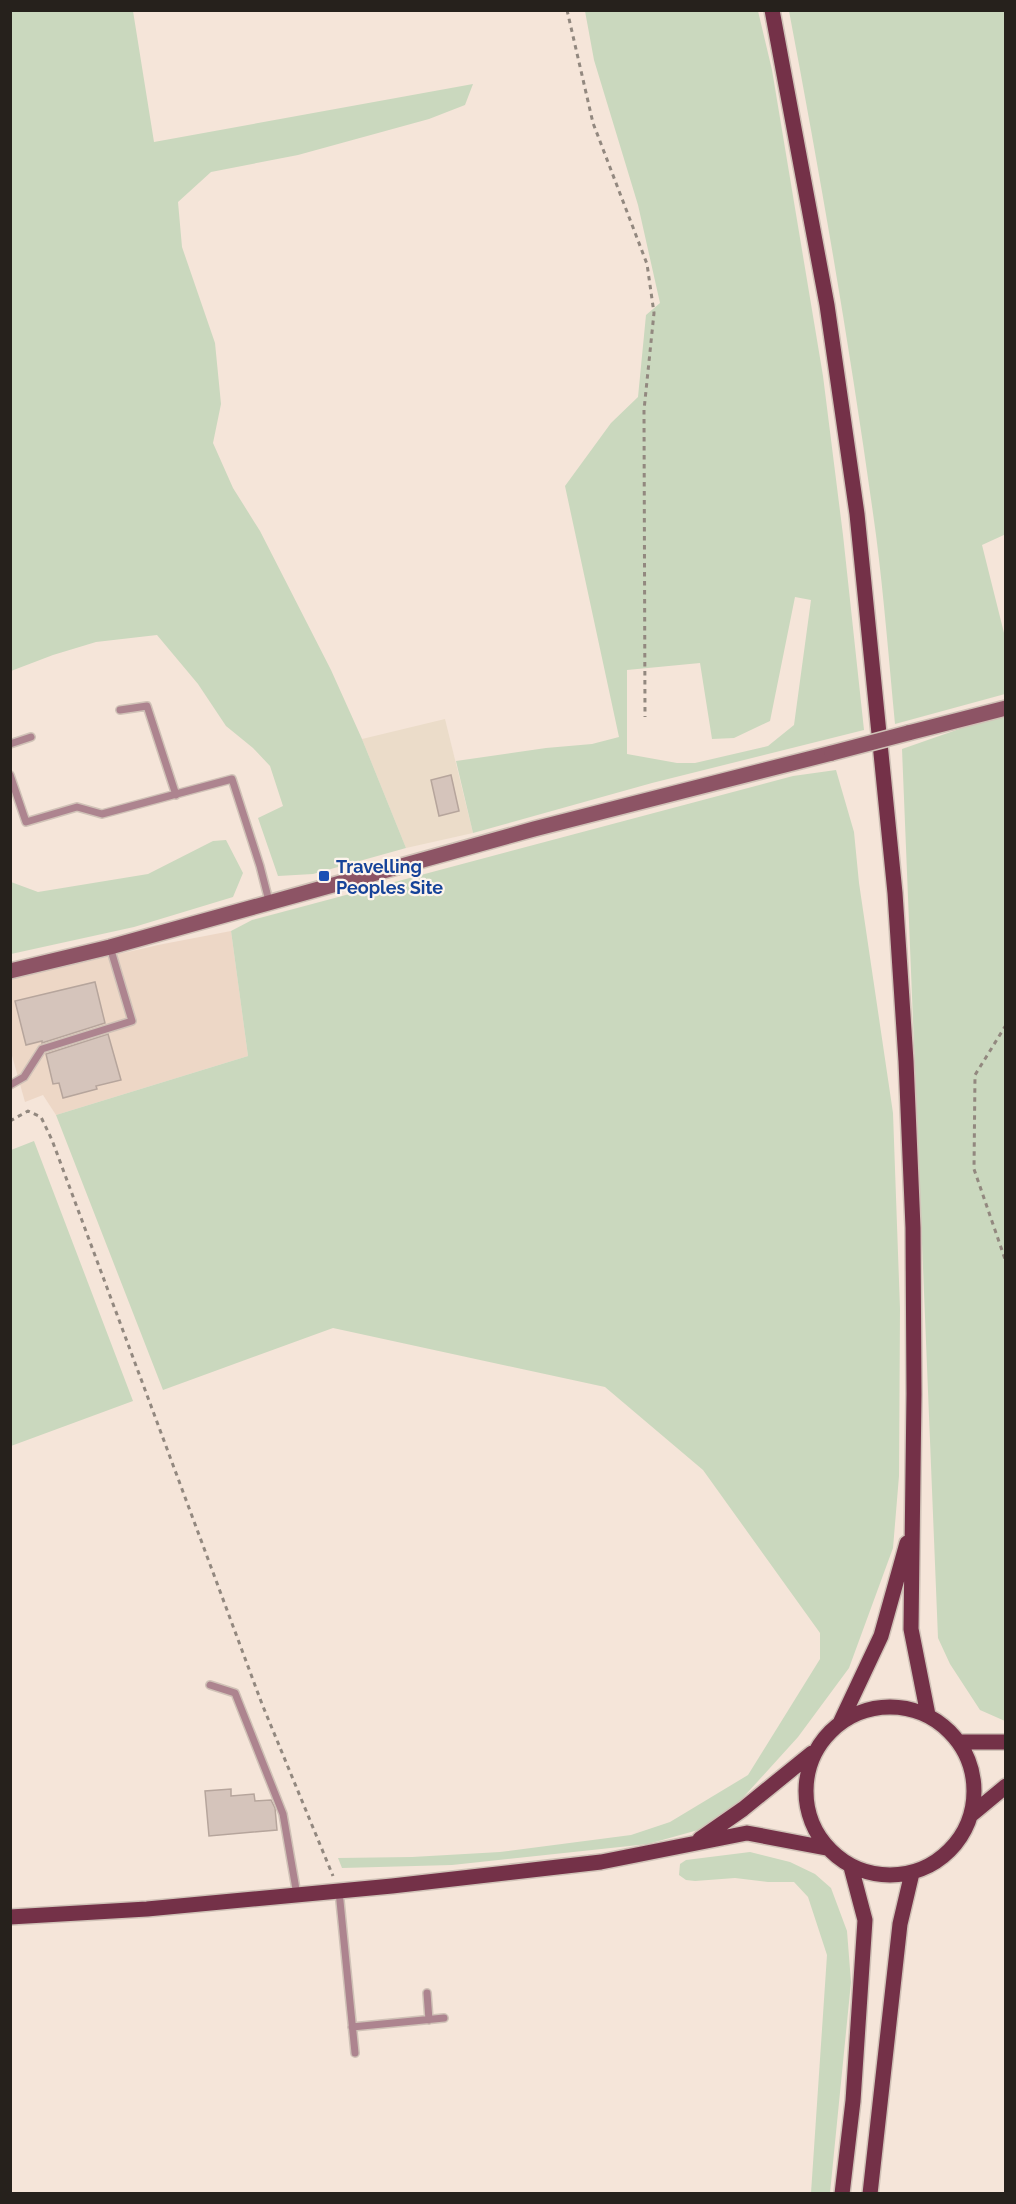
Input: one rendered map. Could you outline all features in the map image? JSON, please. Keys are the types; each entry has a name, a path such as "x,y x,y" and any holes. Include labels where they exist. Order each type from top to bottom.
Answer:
{"main road":[{"path":"772,10 827,305 857,514 895,893 906,1061 913,1228 911,1629 928,1715"},
{"path":"10,971 110,946 534,829 1005,708"},
{"path":"695,1842 743,1809 814,1751 841,1721 881,1636 913,1523"},
{"path":"814,1751 807,1769 805,1798 810,1822 826,1848 851,1867 883,1876 912,1873 943,1857 962,1835 971,1815 975,1798 972,1769 959,1742 928,1715 886,1706 868,1708 841,1721"},
{"path":"959,1742 1005,1742"},
{"path":"971,1815 1005,1786"},
{"path":"10,1917 147,1910 601,1862 747,1833 826,1848"},
{"path":"842,2193 853,2101 865,1920 851,1867"},
{"path":"870,2193 900,1924 912,1873"}],"lane":[{"path":"120,710 147,706 176,795"},
{"path":"10,744 31,737"},
{"path":"10,775 26,822 77,807 102,814 232,779 269,902"},
{"path":"10,1085 24,1077 42,1049 132,1021 110,946"},
{"path":"210,1685 235,1693 283,1814 297,1895"},
{"path":"339,1891 355,2053"},
{"path":"427,1993 429,2020"},
{"path":"352,2027 444,2018"}],"path":[{"path":"567,10 594,123 647,264 654,313 644,410 645,717"},
{"path":"1005,1025 975,1074 974,1169 1005,1262"},
{"path":"10,1121 28,1111 41,1117 52,1140 262,1704 339,1891"}],"shaded area":[{"path":"445,719 473,833 406,848 362,739"},
{"path":"231,931 248,1056 56,1115 43,1095 25,1102 11,1052 11,979 158,945"}],"green space":[{"path":"11,10 133,11 154,142 473,84 465,105 429,119 298,155 211,172 178,202 182,247 215,343 221,404 213,443 233,488 260,531 331,670 406,848 313,874 278,876 258,818 283,806 270,766 253,748 226,726 198,684 157,635 96,642 11,671"},
{"path":"585,11 758,11 772,70 823,376 864,730 652,783 473,833 456,761 592,744 619,737 565,486 611,423 638,397 646,315 660,303 638,205 594,60","holes":["795,597 811,600 794,725 768,746 695,763 677,763 627,754 627,670 700,663 712,739 734,738 770,721"]},
{"path":"789,11 1005,11 1006,534 982,545 1005,637 1005,694 895,724 882,582 867,469 836,272"},
{"path":"1005,713 1005,1721 980,1710 950,1664 938,1638 902,749"},
{"path":"836,770 854,832 859,883 893,1113 900,1309 899,1476 893,1548 849,1668 798,1737 739,1802 698,1830 648,1844 452,1865 342,1868 338,1858 500,1852 631,1835 670,1822 748,1775 820,1659 820,1633 703,1470 605,1387 333,1328 163,1390 56,1115 248,1056 231,931 252,920 793,776"},
{"path":"226,840 243,873 233,897 134,927 11,954 11,882 38,892 148,874 213,841"},
{"path":"34,1141 133,1401 11,1446 11,1150"},
{"path":"750,1852 790,1862 815,1874 831,1888 847,1931 851,1982 830,2193 811,2193 827,1955 808,1897 794,1882 735,1878 695,1881 686,1880 679,1875 680,1864 686,1860"}],"building":[{"path":"451,775 459,811 439,816 431,780"},
{"path":"95,982 105,1023 42,1043 42,1041 26,1045 15,1001"},
{"path":"108,1034 121,1080 63,1098 59,1083 53,1084 46,1054"},
{"path":"231,1789 231,1796 254,1794 255,1801 271,1800 275,1808 277,1830 209,1836 205,1791"}],"place":[{"name":"Travelling Peoples Site","path":"324,876"}]}
